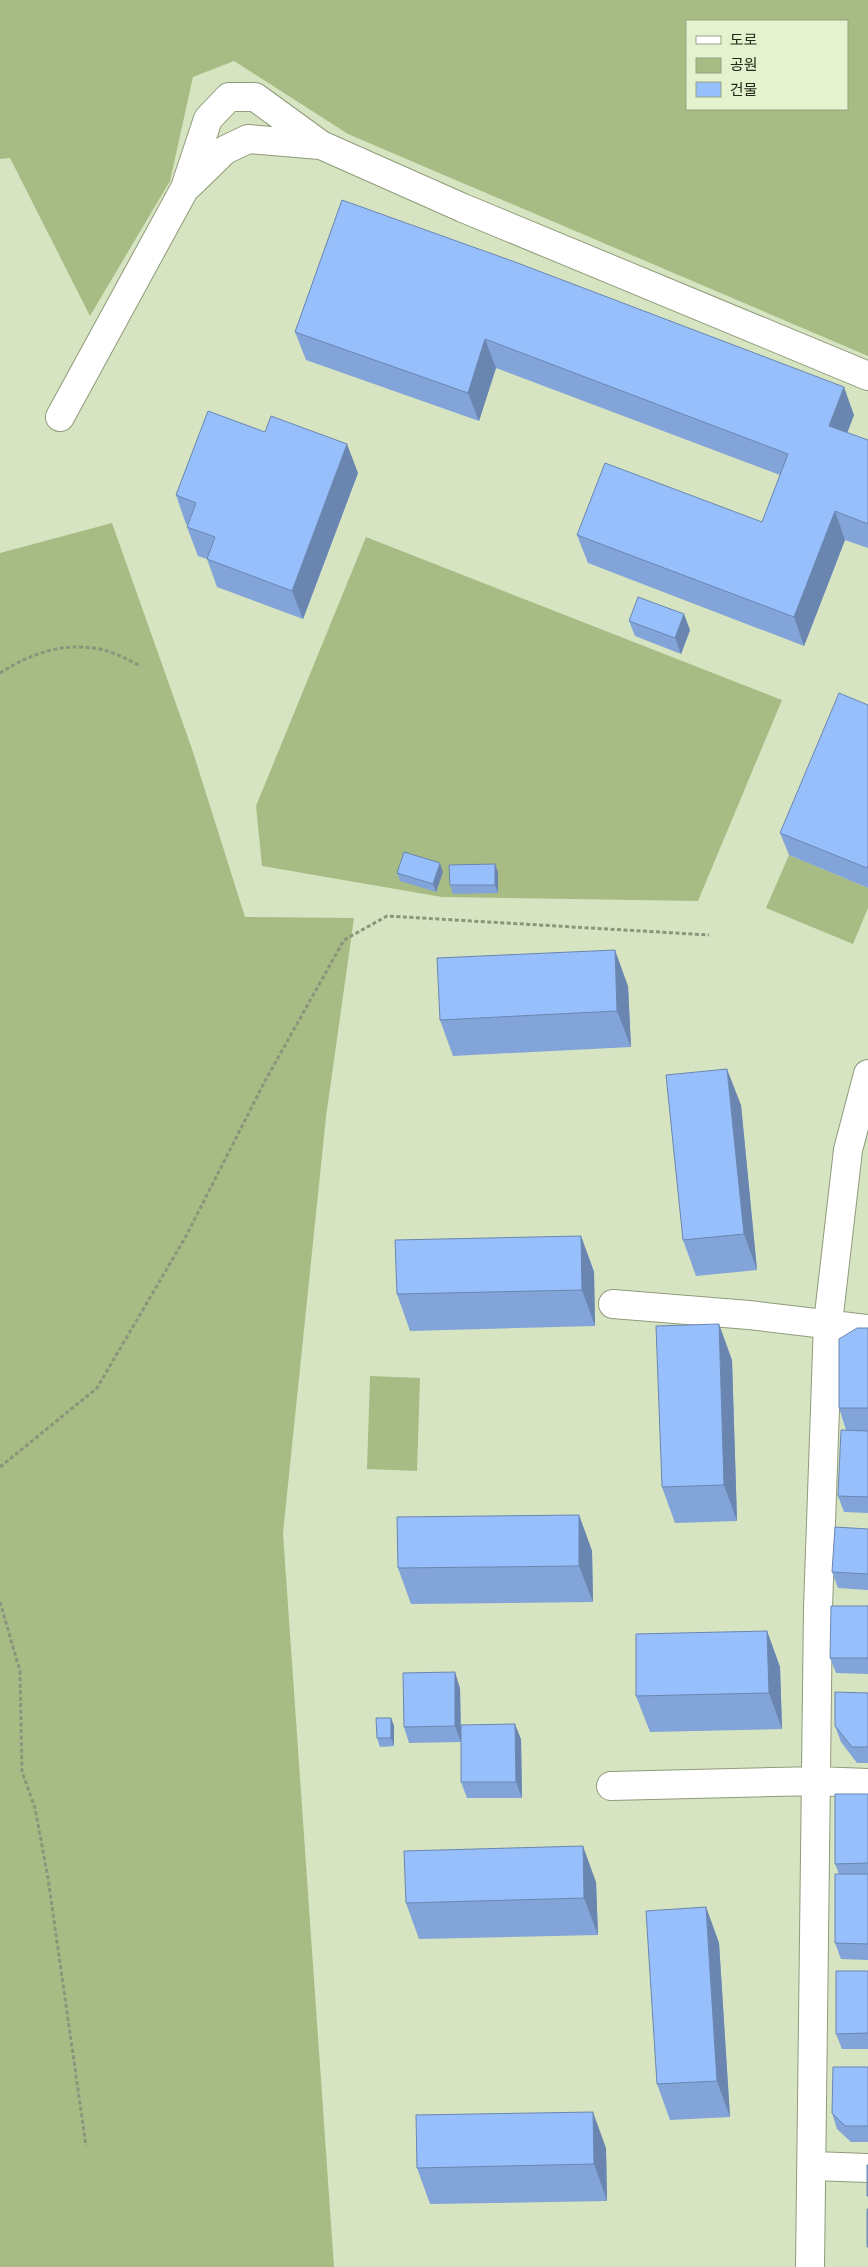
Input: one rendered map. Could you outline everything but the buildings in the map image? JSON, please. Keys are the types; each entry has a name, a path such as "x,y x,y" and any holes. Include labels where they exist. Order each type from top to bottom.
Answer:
{"street":[{"path":"60,417 185,188 208,119 229,97 255,97 321,145 463,208 868,376"},
{"path":"185,188 225,150 248,139 321,145"},
{"path":"810,2267 813,2166 818,1608 828,1323 848,1150 868,1074"},
{"path":"613,1304 828,1323 868,1329"},
{"path":"611,1786 817,1781 868,1784"},
{"path":"813,2166 868,2168"}],"path":[{"path":"0,673 20,660 66,646 102,650 140,666"},
{"path":"0,1467 97,1388 185,1238 265,1081 344,940 387,916 709,935"},
{"path":"0,1602 20,1671 22,1772 35,1808 48,1878 86,2146"}],"green space":[{"path":"0,0 868,0 868,356 348,134 234,61 193,77 170,181 90,316 10,158 0,159"},
{"path":"112,523 192,749 245,917 354,918 326,1117 283,1533 334,2267 0,2267 0,553"},
{"path":"366,537 782,700 698,901 442,897 262,866 256,806"},
{"path":"789,855 868,888 868,908 853,944 766,908"},
{"path":"370,1376 420,1378 417,1471 367,1469"}]}
